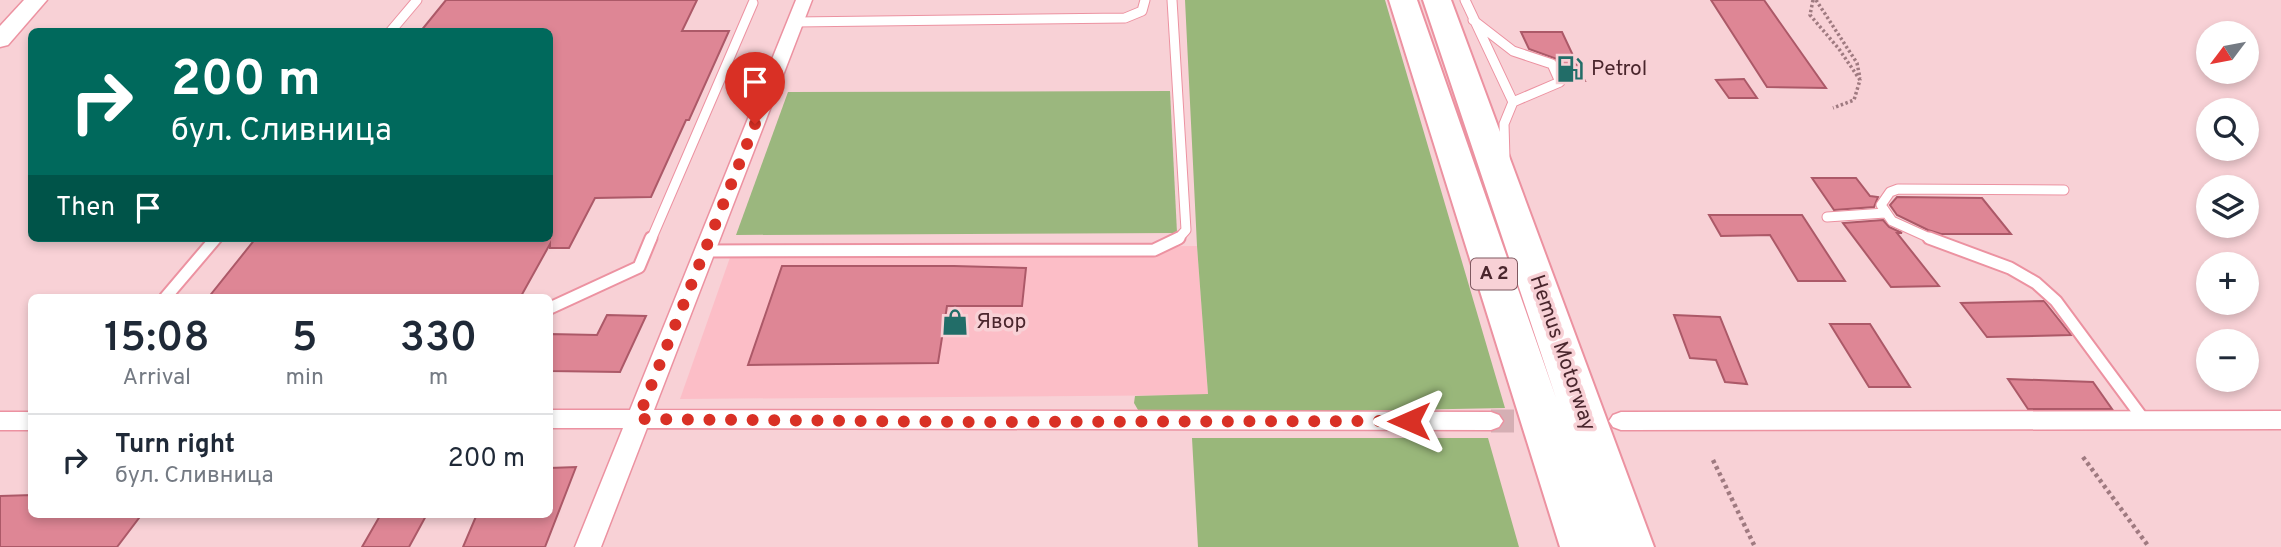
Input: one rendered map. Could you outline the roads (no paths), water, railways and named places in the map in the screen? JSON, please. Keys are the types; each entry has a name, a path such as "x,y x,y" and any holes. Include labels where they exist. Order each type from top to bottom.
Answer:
{"highway":[{"name":"Hemus Motorway","path":"1403,0 1584,547"},
{"name":"Hemus Motorway","path":"1437,0 1506,186 1566,370 1630,547"}],"main road":[{"path":"0,40 36,0"}],"street":[{"path":"588,547 804,0"},
{"path":"553,419 971,422 1491,421"},
{"path":"1621,421 2281,420"},
{"path":"0,421 28,422"}],"lane":[{"path":"393,28 417,0"},
{"path":"795,22 1125,18 1142,12 1145,0"},
{"path":"704,251 1154,250 1176,241 1186,230 1172,0"},
{"path":"1465,0 1513,102"},
{"path":"553,307 639,268 753,3"},
{"path":"1473,20 1513,51 1552,64 1560,82 1513,102 1504,124 1506,186"},
{"path":"2064,190 1898,189 1891,192 1881,205 1885,213 1913,233 2010,268 2036,283 2056,301 2144,420"},
{"path":"1827,216 1885,213"},
{"path":"168,294 213,242"}],"tunnel":[{"path":"1491,421 1548,421"}],"place":[{"name":"Petrol","path":"1570,69"},
{"name":"Явор","path":"955,322"}]}
